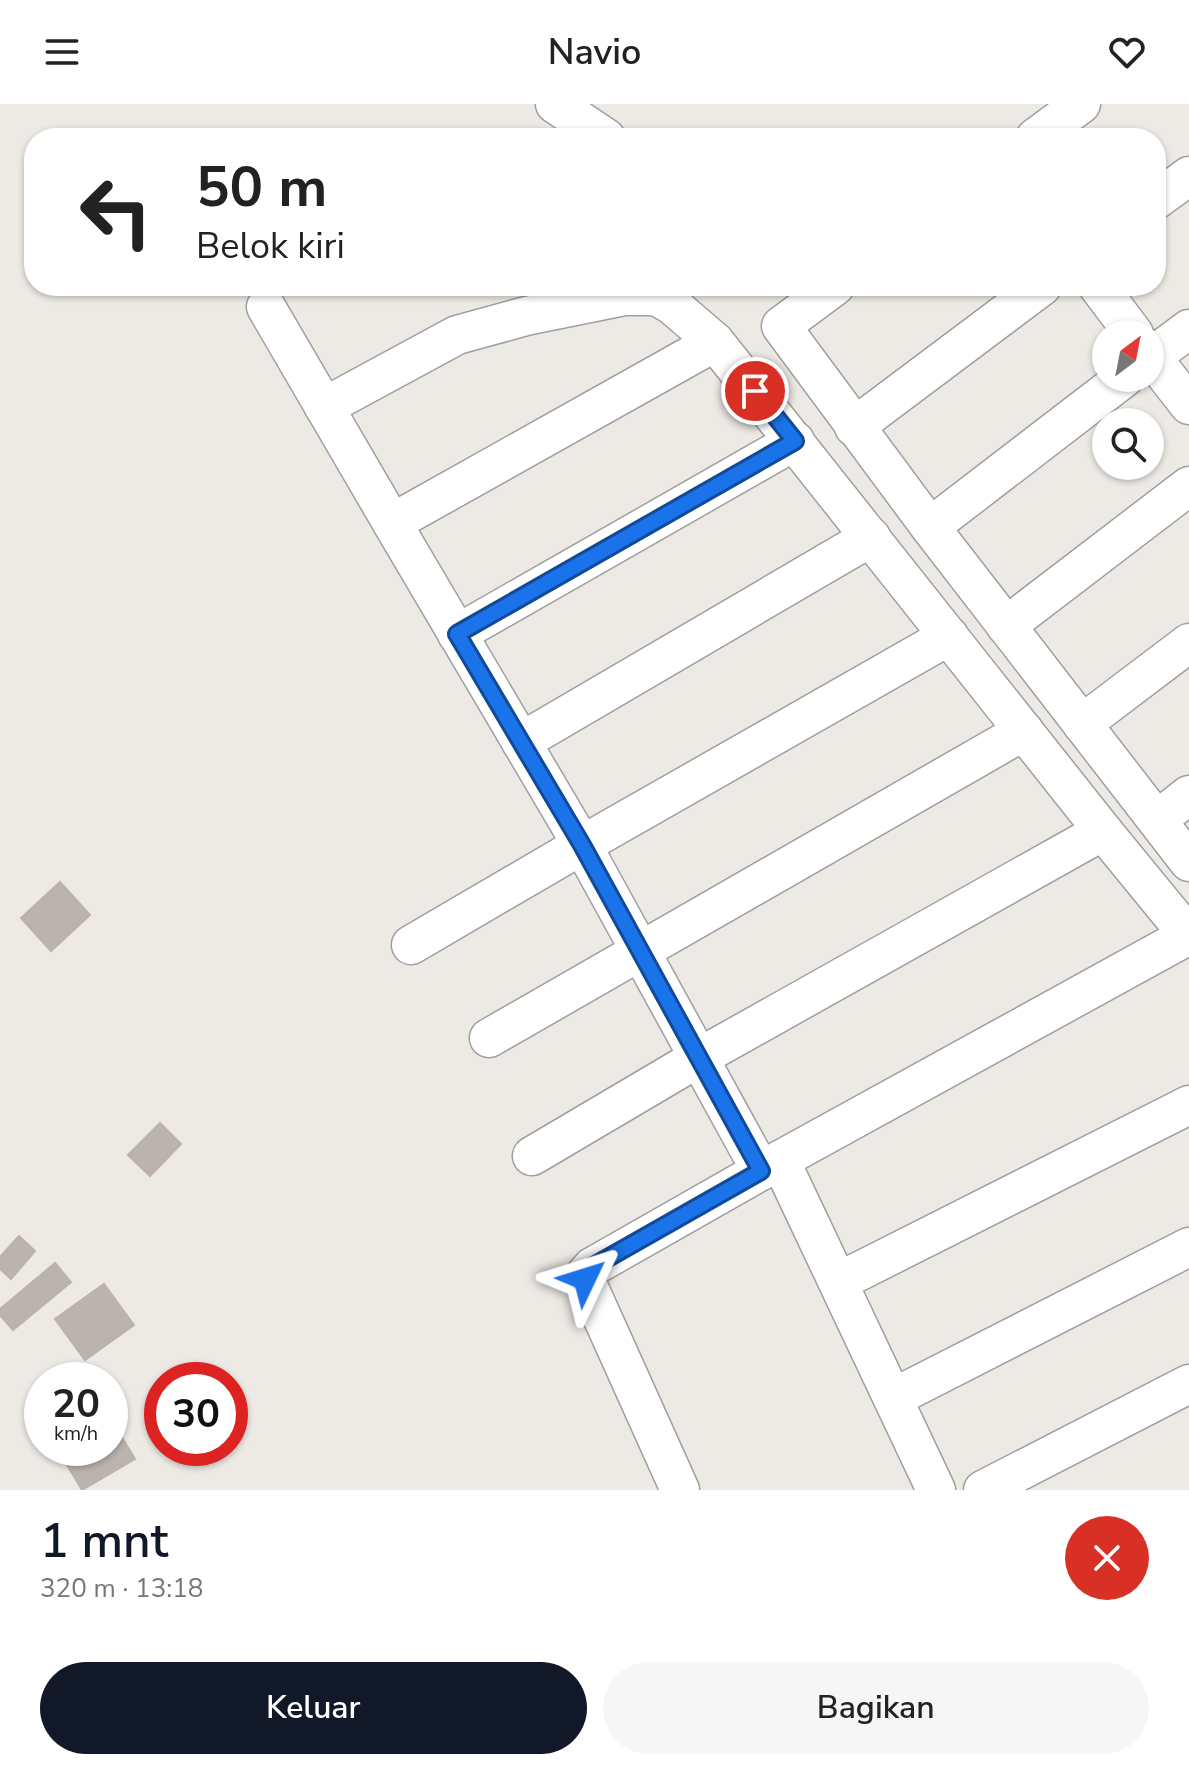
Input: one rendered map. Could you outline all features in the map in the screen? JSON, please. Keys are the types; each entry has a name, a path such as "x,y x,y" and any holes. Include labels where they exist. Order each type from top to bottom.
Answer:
{"street":[{"path":"555,104 591,128"},
{"path":"1049,128 1081,104"},
{"path":"1166,193 1189,176"},
{"path":"324,407 457,335 526,316 625,296 652,296 672,305 715,342 1189,935 770,1166 601,1262 586,1274 585,1279 680,1490"},
{"path":"822,296 781,326 930,527 1189,862"},
{"path":"854,427 1029,296"},
{"path":"1104,296 1119,320"},
{"path":"266,307 582,845 698,1058 770,1166 838,1282 936,1490"},
{"path":"1164,344 1189,329"},
{"path":"392,523 715,342"},
{"path":"1164,379 1189,405"},
{"path":"930,527 1098,392"},
{"path":"457,634 795,441"},
{"path":"1006,626 1189,486"},
{"path":"521,742 871,537"},
{"path":"411,945 949,636"},
{"path":"1082,724 1189,643"},
{"path":"489,1038 1024,731"},
{"path":"1157,820 1189,795"},
{"path":"532,1156 698,1058 1103,831"},
{"path":"838,1282 1189,1105"},
{"path":"893,1398 1189,1247"},
{"path":"983,1490 1189,1384"},
{"path":"1047,1490 1081,1440"}],"building":[{"path":"60,882 90,915 51,951 21,918"},
{"path":"160,1123 181,1144 150,1176 128,1155"},
{"path":"19,1236 35,1251 11,1279 0,1269 0,1257"},
{"path":"55,1263 71,1282 13,1330 0,1315 0,1309"},
{"path":"104,1284 134,1325 85,1360 55,1319"},
{"path":"128,1447 135,1459 128,1463"},
{"path":"68,1466 123,1466 82,1490"}],"route":[{"path":"585,1279 592,1267 761,1171 582,845 457,634 795,441 755,391"}]}
